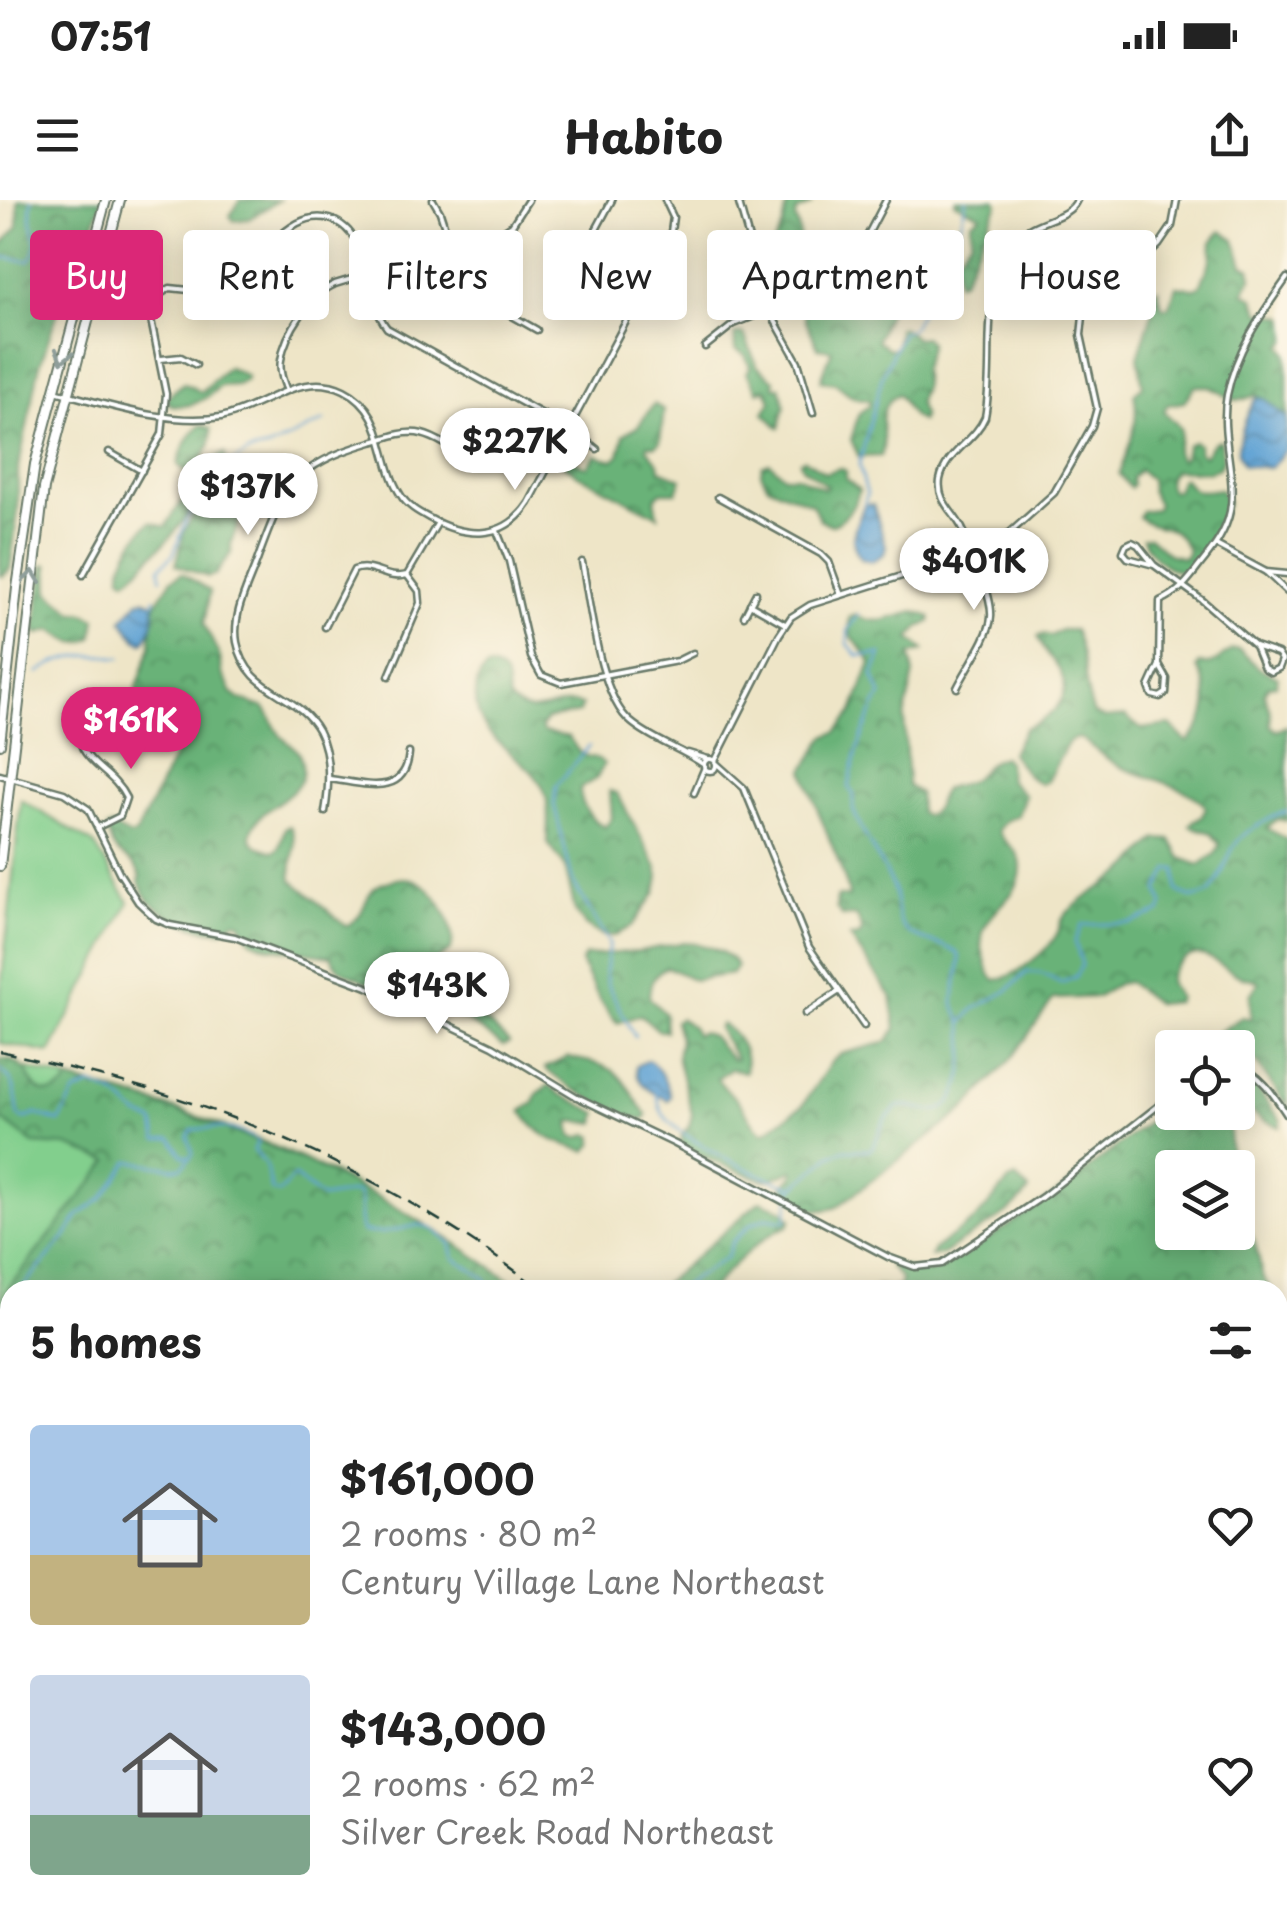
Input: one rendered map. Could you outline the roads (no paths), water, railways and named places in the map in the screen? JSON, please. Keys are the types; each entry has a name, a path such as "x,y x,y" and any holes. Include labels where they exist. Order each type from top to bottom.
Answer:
{"main road":[{"path":"0,744 26,518 54,391 106,200"},
{"path":"0,866 42,504 66,394 120,200"}],"street":[{"path":"434,200 446,230"},
{"path":"504,230 528,200"},
{"path":"596,230 612,200"},
{"path":"54,391 165,416 221,416 288,390 318,384 348,392 370,412 401,497 417,512 464,533 497,530 525,509 672,234 673,217 665,200"},
{"path":"738,200 746,230"},
{"path":"870,230 886,200"},
{"path":"957,688 991,618 972,554 961,527 943,502 940,483 948,460 980,428 985,417 991,309 998,275 1022,233 1071,210 1077,200"},
{"path":"712,760 712,770 696,791 704,766 712,760 785,624 810,605 972,554 1006,534 1061,484 1094,421 1096,396 1081,335 1084,306 1097,289 1160,245 1174,221 1177,200"},
{"path":"288,230 316,218 331,220 349,232"},
{"path":"1159,664 1168,689 1156,697 1149,688 1159,664 1160,601 1184,587 1216,546 1228,521 1231,503 1223,422 1231,378 1248,336 1287,278"},
{"path":"288,390 281,373 282,354 307,305 329,286 349,280"},
{"path":"83,574 162,434 165,416 161,359 150,315 159,295 170,288 183,288"},
{"path":"381,320 391,331 569,429 597,450"},
{"path":"520,320 537,330"},
{"path":"704,347 744,320"},
{"path":"775,320 798,362 813,412"},
{"path":"161,359 181,357 196,366"},
{"path":"325,812 330,780 327,750 315,724 300,706 251,671 238,647 236,620 274,516 296,480 327,457 381,440 420,433 472,460"},
{"path":"109,452 142,471"},
{"path":"718,497 821,554 829,562 842,595"},
{"path":"324,627 354,570 365,567 395,578 407,574 437,523"},
{"path":"497,530 510,561 536,669 550,680 562,683 605,676 676,661 693,652"},
{"path":"1154,565 1128,558 1123,552 1126,545 1138,545 1154,565 1255,646 1278,654 1282,660 1279,668 1271,672 1264,668 1255,646"},
{"path":"1216,546 1266,572 1287,592"},
{"path":"582,562 605,676 621,713 639,728 688,753 712,760 744,788 809,946 864,1026"},
{"path":"1266,572 1287,574"},
{"path":"389,676 420,603 419,591 407,574"},
{"path":"744,616 756,594"},
{"path":"750,604 785,624"},
{"path":"98,828 120,816 126,798 116,779 84,751 80,742 85,710 101,698 128,708"},
{"path":"330,780 383,785 396,782 406,771 409,753"},
{"path":"688,753 704,766 730,776"},
{"path":"0,775 73,797 88,809 120,874 138,902 156,918 236,937 383,993 493,1046 577,1097 916,1267 942,1264 1042,1197 1155,1108"},
{"path":"805,1014 838,992"},
{"path":"1255,1076 1287,1114"}],"water":[{"path":"1257,398 1265,399 1287,418 1287,449 1270,468 1243,465 1238,453 1245,421"},
{"path":"873,504 886,546 884,554 871,562 861,559 854,538 864,505"},
{"path":"144,599 154,603 154,608 151,629 143,643 122,620"},
{"path":"648,1060 665,1081 671,1096 668,1100 638,1078 636,1066"}],"waterway":[{"path":"0,257 29,261 34,254 32,200"},
{"path":"960,230 966,200"},
{"path":"864,505 867,494 859,465 882,377 901,334 912,328 916,320"},
{"path":"161,578 160,567 173,555 187,518 227,466 249,452 269,448 324,421"},
{"path":"154,603 155,598"},
{"path":"692,1280 727,1257 732,1242 751,1224 766,1218 786,1221 791,1190 831,1155 845,1150 870,1150 896,1107 942,1109 950,1103 960,1083 964,1032 954,1001 959,955 914,936 903,927 893,888 853,809 854,795 849,788 854,763 881,695 873,675 881,654 858,656 848,644 848,630 859,614"},
{"path":"38,673 57,662 78,657 121,658"},
{"path":"589,746 556,786 554,804 573,882 609,943 607,984 635,1037"},
{"path":"963,1022 974,1009 1007,991 1027,972 1041,973 1061,983 1075,977 1082,965 1075,941 1082,925 1131,923 1160,912 1163,905 1158,890 1169,869 1176,869 1177,890 1181,893 1196,898 1209,893 1240,838 1287,812"},
{"path":"0,1070 13,1085 19,1116 24,1119 36,1114 59,1122 75,1093 92,1085 115,1095 138,1115 154,1122 157,1140 172,1139 182,1155 190,1158 193,1153 188,1137 192,1130 219,1128 242,1132 258,1141 254,1150 266,1165 272,1191 279,1193 294,1176 322,1198 357,1192 363,1232 430,1227 450,1243 454,1258 486,1280"},
{"path":"656,1091 663,1114 686,1135 743,1167 794,1187"},
{"path":"29,1280 65,1238 79,1215 102,1199 129,1161 174,1168 182,1167 188,1160"}],"railway":[{"path":"0,1051 148,1089 304,1148 402,1198 527,1280"}]}
